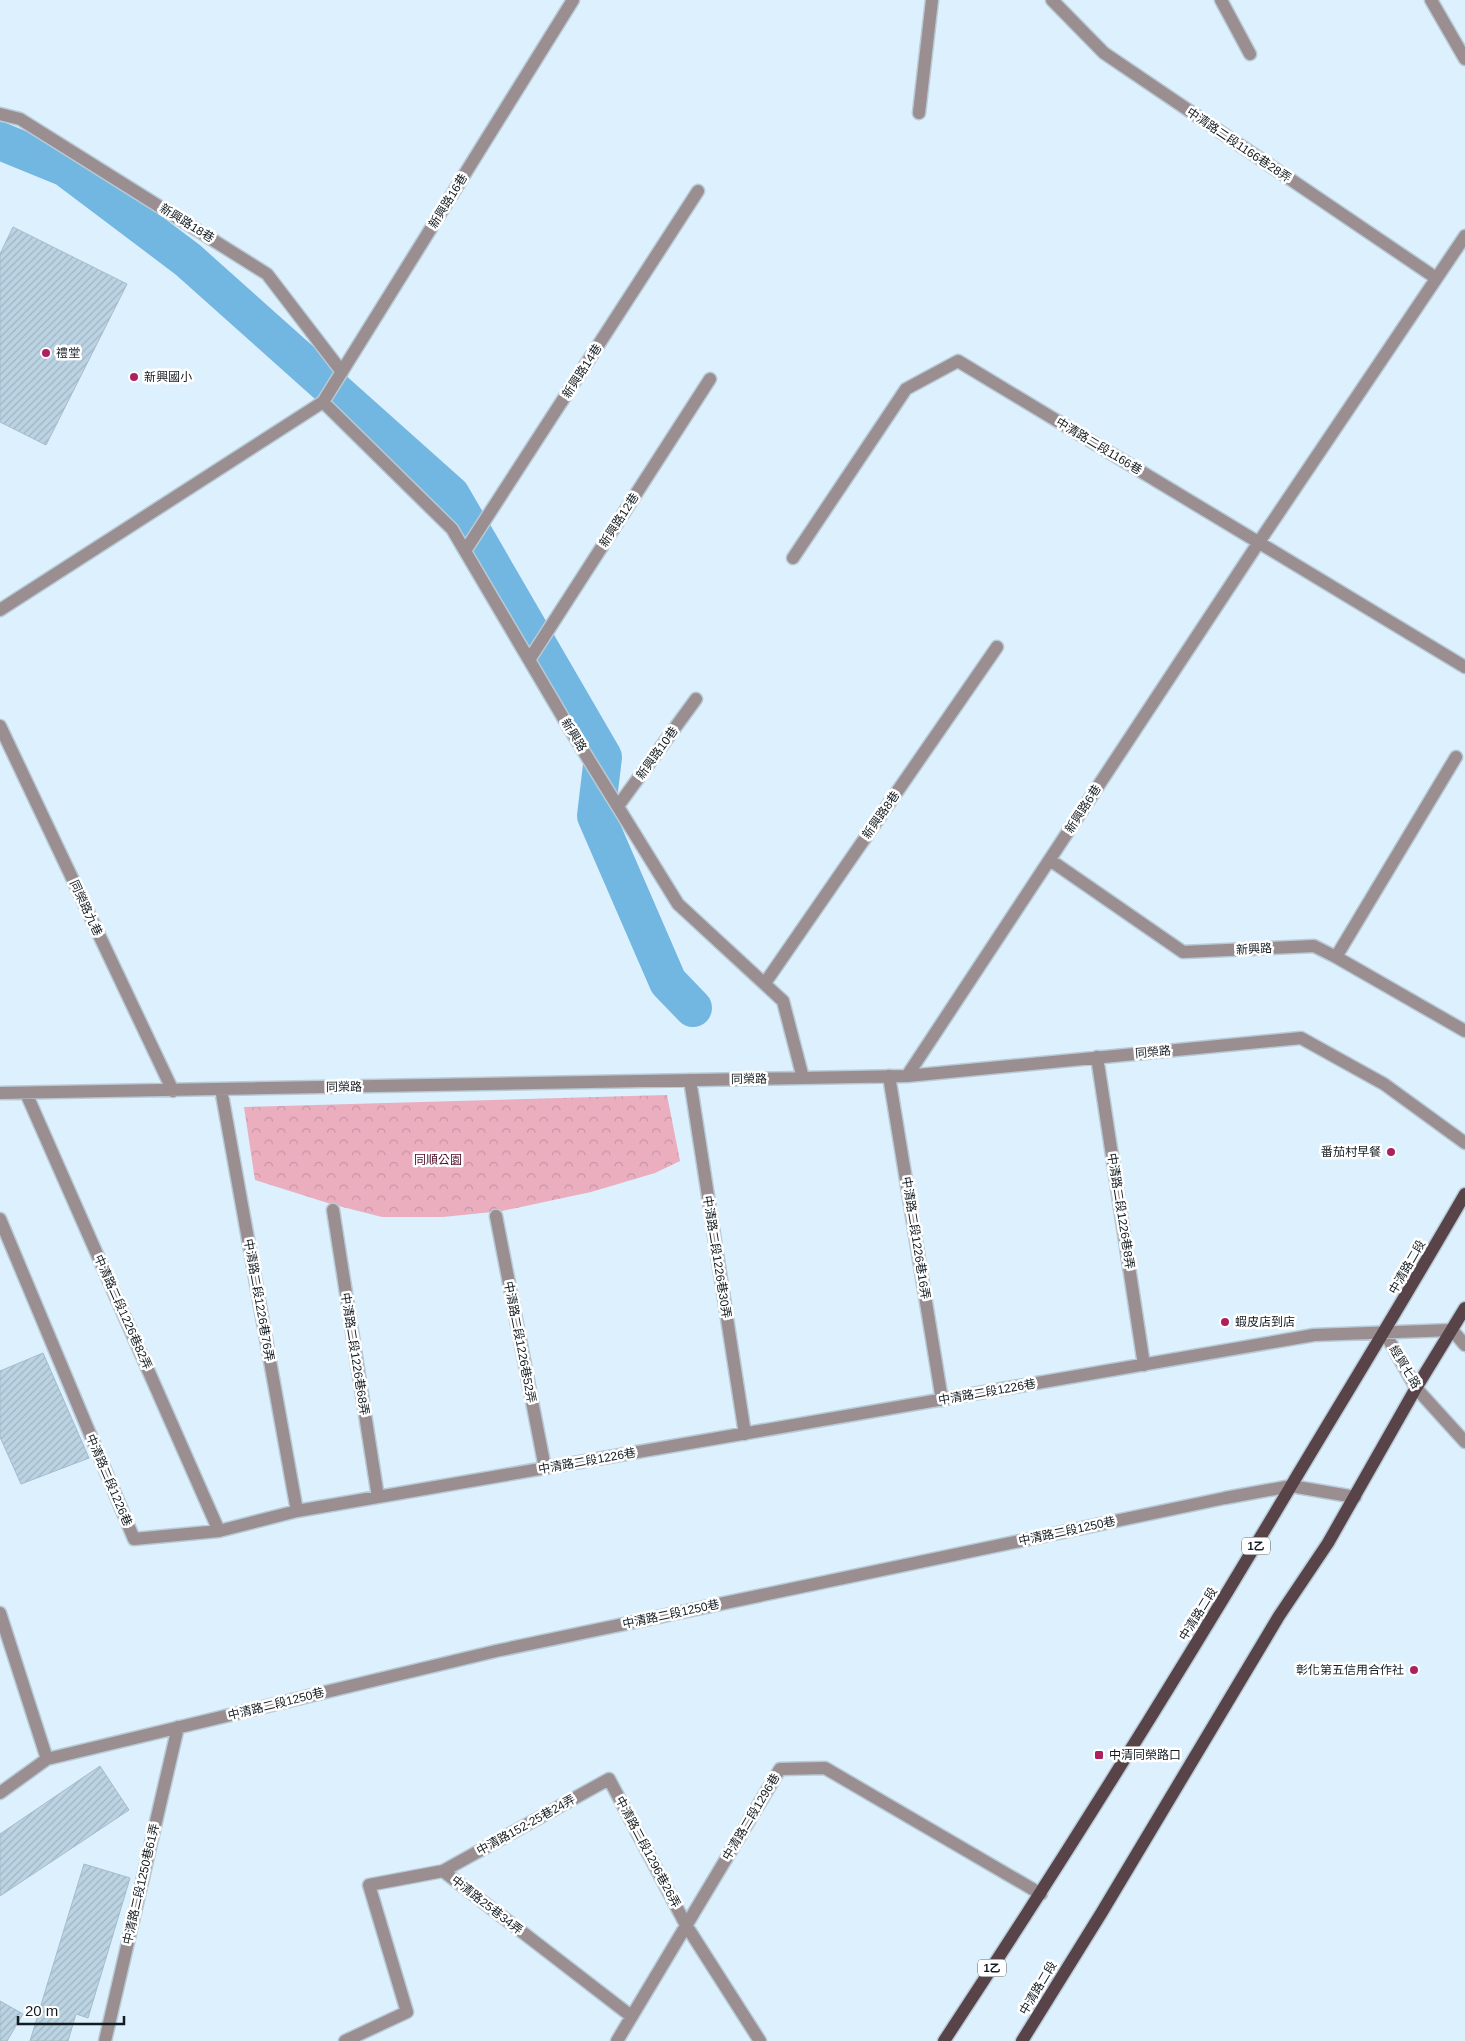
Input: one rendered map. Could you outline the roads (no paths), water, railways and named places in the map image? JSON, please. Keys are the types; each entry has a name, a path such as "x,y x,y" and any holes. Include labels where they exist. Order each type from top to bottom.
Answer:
{"main road":[{"name":"中清路二段","path":"944,2041 1041,1894 1385,1333 1465,1194"},
{"name":"中清路二段","path":"1022,2041 1102,1912 1279,1616 1328,1543 1416,1388 1465,1308"}],"street":[{"name":"新興路16巷","path":"323,402 573,0"},
{"path":"919,113 932,0"},
{"name":"中清路二段1166巷28弄","path":"1052,0 1104,53 1436,278"},
{"path":"1220,0 1250,54"},
{"path":"1431,0 1465,59"},
{"name":"新興路18巷","path":"0,114 20,119 267,274 342,372"},
{"name":"新興路14巷","path":"465,551 698,192"},
{"path":"1259,542 1465,236"},
{"name":"中清路二段1166巷","path":"793,558 906,389 958,361 1465,667"},
{"name":"新興路12巷","path":"529,660 710,379"},
{"path":"0,610 323,402"},
{"name":"新興路","path":"323,402 452,529 529,660 678,904 783,1001 803,1078"},
{"name":"新興路6巷","path":"907,1076 1259,542"},
{"name":"新興路8巷","path":"765,983 997,647"},
{"name":"新興路10巷","path":"618,806 696,699"},
{"name":"同榮路九巷","path":"0,726 173,1091"},
{"path":"1336,957 1456,756"},
{"name":"新興路","path":"1050,860 1183,952 1314,946 1465,1031"},
{"name":"同榮路","path":"0,1093 907,1076 1301,1038 1384,1084 1465,1143"},
{"name":"中清路二段1226巷8弄","path":"1097,1057 1144,1365"},
{"name":"中清路二段1226巷16弄","path":"889,1076 942,1400"},
{"name":"中清路二段1226巷30弄","path":"690,1080 745,1434"},
{"name":"中清路二段1226巷76弄","path":"220,1090 297,1511"},
{"name":"中清路二段1226巷82弄","path":"26,1094 219,1530"},
{"name":"中清路二段1226巷68弄","path":"333,1210 378,1497"},
{"name":"中清路二段1226巷52弄","path":"496,1216 545,1468"},
{"name":"中清路二段1226巷","path":"0,1219 134,1540 219,1530 297,1511 1314,1335 1385,1333"},
{"path":"1452,1330 1465,1345"},
{"name":"經貿七路","path":"1452,1330 1385,1333 1416,1388 1465,1442"},
{"name":"中清路二段1250巷","path":"0,1793 47,1759 496,1651 1157,1511 1291,1486 1355,1497"},
{"path":"0,1613 47,1759"},
{"name":"中清路二段1250巷61弄","path":"105,2041 178,1727"},
{"name":"中清路二段1296巷","path":"617,2041 780,1769 825,1768 1041,1894"},
{"name":"中清路152-25巷24弄","path":"443,1871 610,1779"},
{"name":"中清路二段1296巷26弄","path":"610,1779 686,1925 760,2041"},
{"name":"中清路25巷34弄","path":"345,2041 407,2012 369,1885 443,1871 631,2016"}],"waterway":[{"path":"0,141 66,168 188,260 451,495 603,757 596,816 668,982 693,1008"}],"place":[{"name":"禮堂","path":"46,353"},
{"name":"新興國小","path":"134,377"},
{"name":"番茄村早餐","path":"1391,1152"},
{"name":"蝦皮店到店","path":"1225,1322"},
{"name":"彰化第五信用合作社","path":"1414,1670"},
{"name":"中清同榮路口","path":"1099,1755"}],"park label":[{"name":"同順公園","path":"438,1160"}]}
